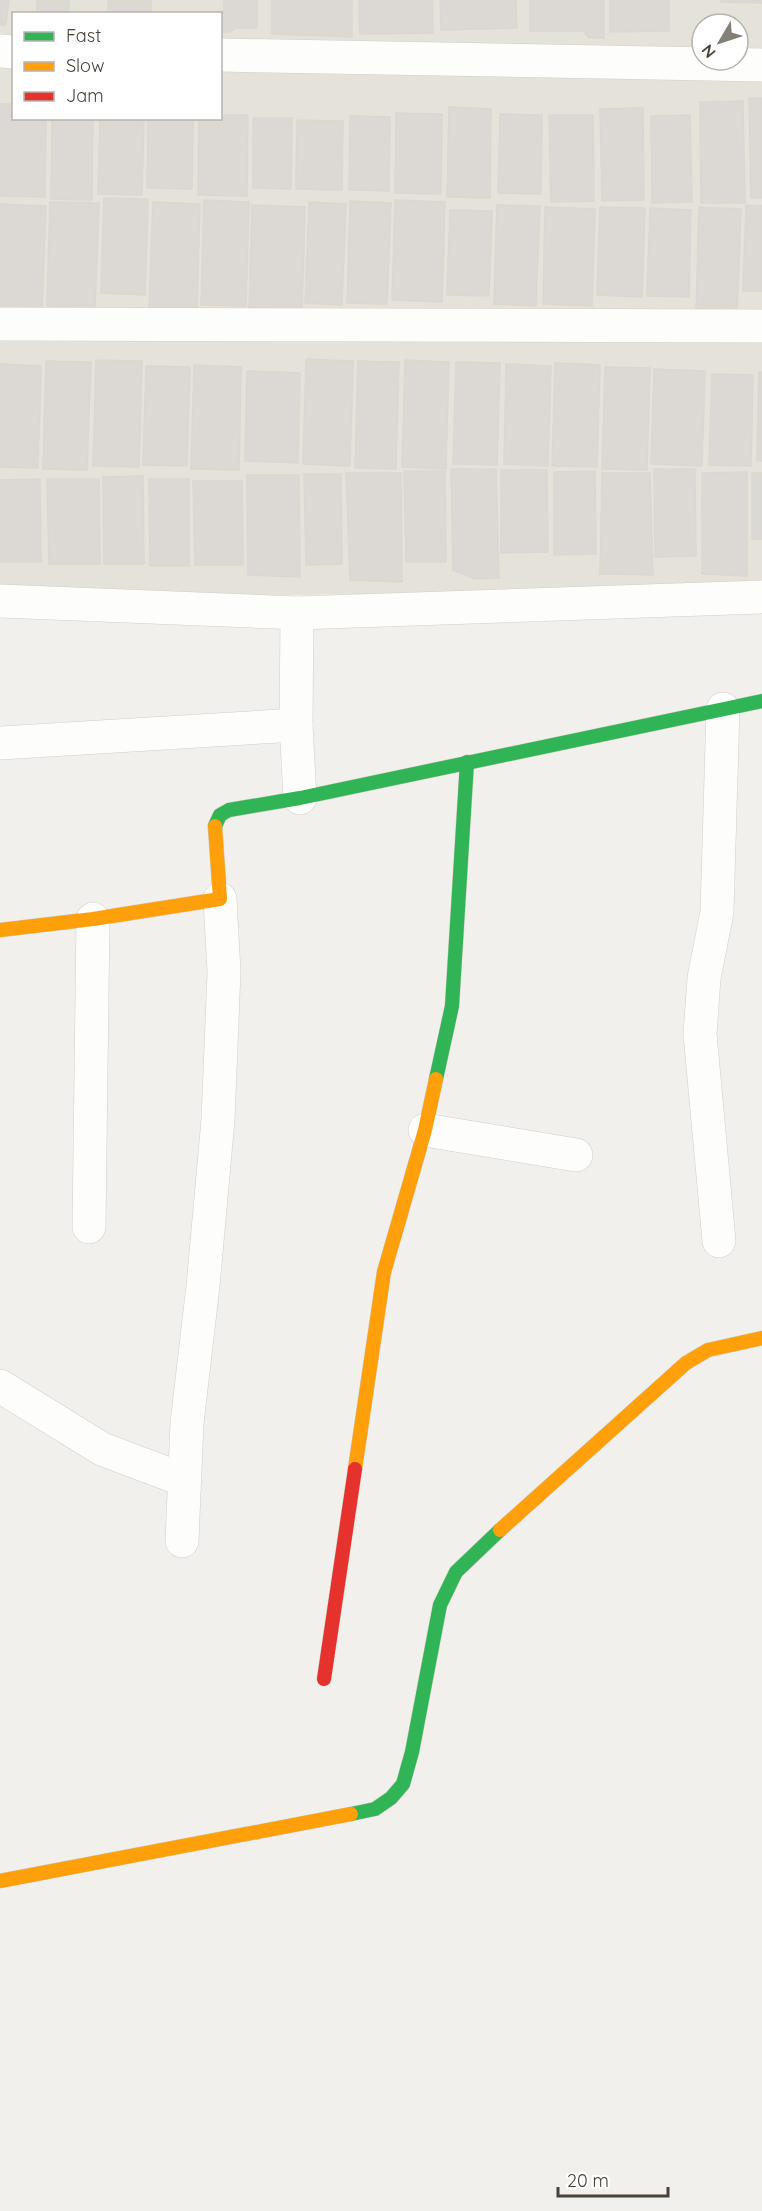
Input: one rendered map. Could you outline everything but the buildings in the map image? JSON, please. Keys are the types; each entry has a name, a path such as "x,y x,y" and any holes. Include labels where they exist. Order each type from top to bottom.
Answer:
{"street":[{"path":"222,55 762,65"},
{"path":"0,324 762,326"},
{"path":"0,600 297,613 762,597"},
{"path":"297,613 296,725 300,798"},
{"path":"182,1541 187,1423 203,1286 218,1119 224,972 215,825 220,815 229,810 300,798 762,701"},
{"path":"719,1241 700,1034 704,978 717,912 723,709"},
{"path":"0,743 296,725"},
{"path":"324,1679 384,1272 425,1130 452,1006 467,762"},
{"path":"0,930 93,919 220,898"},
{"path":"89,1227 93,919"},
{"path":"425,1130 576,1155"},
{"path":"0,1881 375,1809 391,1798 403,1784 412,1752 440,1605 456,1572 686,1363 708,1350 762,1338"},
{"path":"0,1386 102,1449 184,1480"}],"shaded area":[{"path":"0,0 762,0 762,608 502,592 0,599"}],"traffic: fast":[{"path":"215,826 220,815 229,810 300,798 762,701"},
{"path":"436,1079 452,1006 467,762"},
{"path":"351,1814 375,1809 391,1798 403,1784 412,1752 440,1605 456,1572 500,1530"}],"traffic: slow":[{"path":"0,930 93,919 220,899 215,826"},
{"path":"355,1469 384,1272 425,1130 436,1079"},
{"path":"500,1530 686,1363 708,1350 762,1338"},
{"path":"0,1881 351,1814"}],"traffic: jam":[{"path":"324,1679 355,1469"}]}
